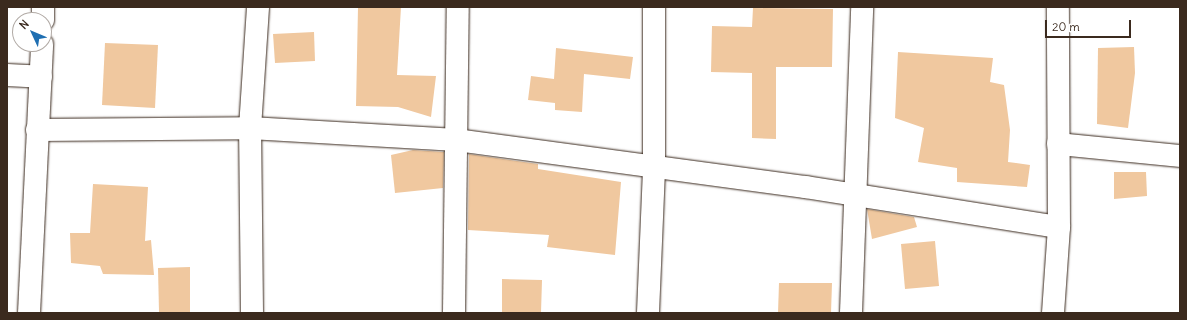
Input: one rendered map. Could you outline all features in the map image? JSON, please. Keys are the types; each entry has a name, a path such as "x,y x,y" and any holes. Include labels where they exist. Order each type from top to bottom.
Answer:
{"street":[{"path":"252,313 250,128 258,7"},
{"path":"454,313 458,7"},
{"path":"648,313 654,167 654,7"},
{"path":"851,313 857,195 862,7"},
{"path":"1052,313 1059,227 1058,7"},
{"path":"29,313 42,52"},
{"path":"7,75 41,77"},
{"path":"37,130 250,128 457,140 857,195 1059,227"},
{"path":"1058,144 1180,156"}],"building":[{"path":"358,7 401,7 397,75 436,76 431,117 398,107 356,106"},
{"path":"753,8 833,9 832,67 776,67 776,139 752,138 752,73 711,72 712,26 752,27"},
{"path":"314,32 315,61 275,63 273,34"},
{"path":"105,43 158,45 155,108 102,105"},
{"path":"1134,47 1135,73 1128,128 1097,124 1098,48"},
{"path":"556,48 633,57 630,79 584,74 582,112 555,110 555,103 528,100 531,76 554,79"},
{"path":"898,52 993,58 990,82 1004,85 1010,130 1008,162 1030,165 1027,187 957,182 957,168 918,162 924,128 895,118"},
{"path":"413,150 444,152 443,188 395,193 391,155"},
{"path":"469,154 538,164 538,169 621,182 615,255 547,247 549,235 468,230"},
{"path":"1114,172 1146,172 1147,196 1114,199"},
{"path":"93,184 148,187 145,241 151,240 154,275 103,274 100,266 71,263 70,233 90,233"},
{"path":"867,209 914,217 917,227 872,239"},
{"path":"935,241 939,286 905,289 901,244"},
{"path":"190,267 190,312 159,312 158,268"},
{"path":"502,279 542,280 541,313 502,313"},
{"path":"779,283 832,283 831,313 778,313"}]}
